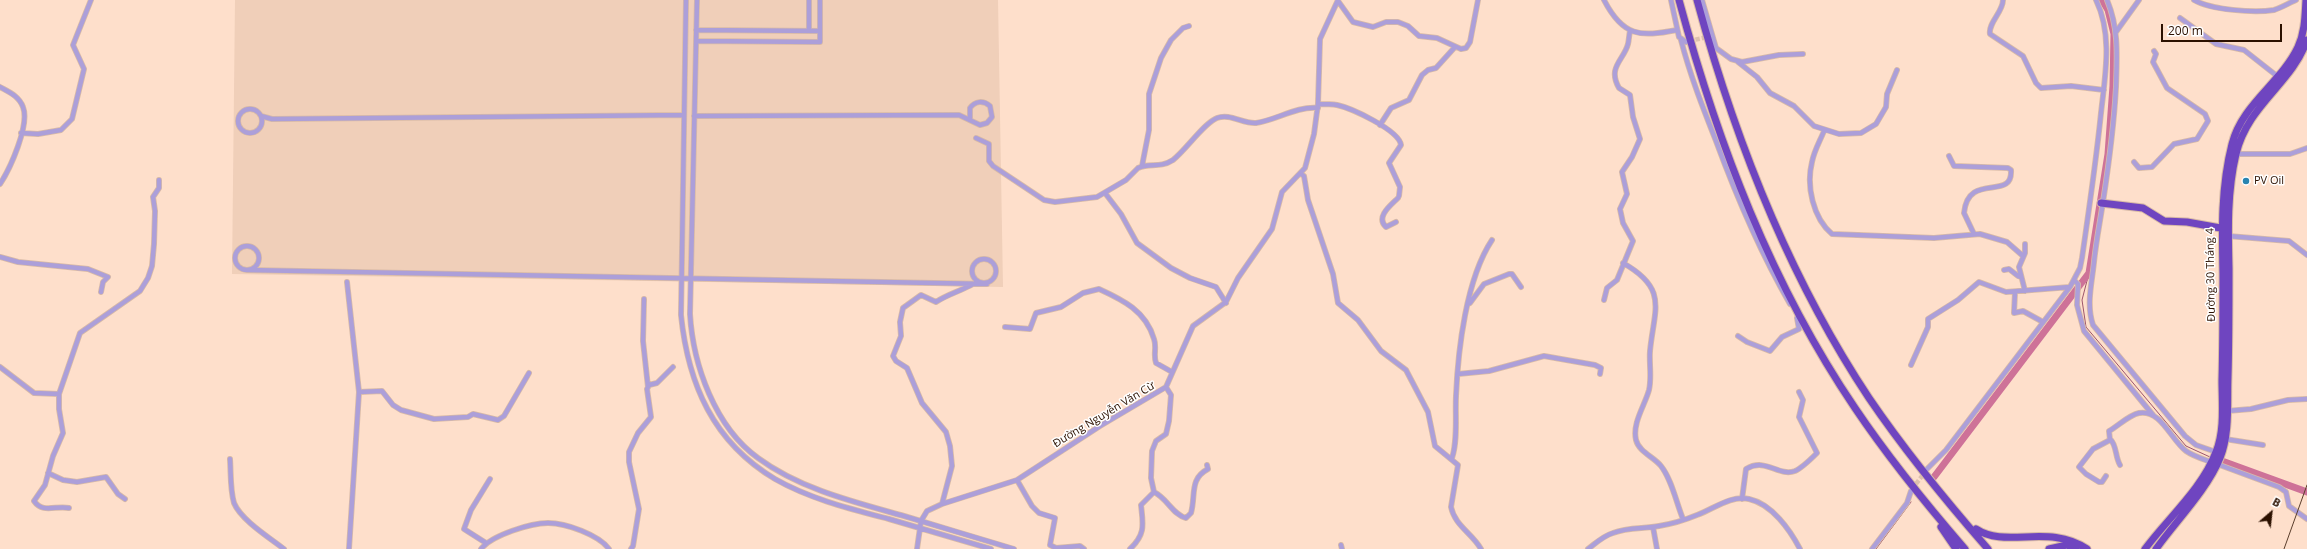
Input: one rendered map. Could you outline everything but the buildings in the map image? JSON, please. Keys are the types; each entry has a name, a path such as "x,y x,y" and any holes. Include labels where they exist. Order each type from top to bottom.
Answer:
{"highway":[{"path":"1678,0 1698,70 1722,142 1755,224 1779,275 1807,328 1855,407 1956,549"},
{"path":"1696,0 1715,67 1738,136 1773,223 1822,319 1869,397 1904,446 1988,549"},
{"name":"Đường 30 Tháng 4","path":"2145,549 2214,463 2225,439 2227,411 2225,373 2226,232 2224,190 2234,137 2244,117 2277,76 2298,46 2305,22 2306,0"},
{"name":"Đường 30 Tháng 4","path":"2226,232 2230,186 2240,139 2249,120 2300,57 2307,40"},
{"path":"2102,203 2143,208 2164,220 2187,222 2226,232"},
{"name":"Đường 30 Tháng 4","path":"2157,548 2209,479 2221,430 2225,373"},
{"path":"1904,446 1971,525 1984,536 2013,543 2061,538 2076,542 2088,549"},
{"path":"1907,480 1965,549"},
{"path":"2141,549 2156,534"},
{"path":"2049,549 2067,546 2076,549"}],"street":[{"path":"21,133 38,134 61,130 72,119 84,69 73,45 91,0"},
{"path":"686,0 681,315 688,364 696,388 708,411 722,431 753,464 776,479 838,505 919,527 991,549"},
{"path":"697,0 691,278 692,339 697,362 705,386 731,429 757,458 780,472 839,497 1014,549"},
{"path":"809,0 809,31"},
{"path":"696,41 820,42 820,0"},
{"path":"1338,1 1352,22 1373,27 1386,22 1398,22 1408,26 1419,36 1437,38 1455,47 1466,48 1470,42 1478,0"},
{"path":"1604,0 1615,18 1630,31 1652,35 1677,30"},
{"path":"1671,0 1677,30 1684,41 1705,113 1746,220 1800,323 1799,329 1782,337 1770,351 1747,342 1738,336"},
{"path":"1702,0 1710,36 1718,51 1738,62 1757,77 1770,93 1789,102 1814,126 1824,131 1839,134 1853,134 1872,128 1885,110 1887,94 1897,70"},
{"path":"2003,0 2002,9 1991,28 1990,34 2023,56 2038,86 2044,89 2071,86 2104,90"},
{"path":"2096,0 2101,11 2106,33 2104,90 2091,202 2080,268 2076,282 2077,305 2084,331 2184,450 2214,463 2279,487 2286,492 2289,506 2307,519"},
{"path":"2107,0 2113,14 2116,32 2115,108 2089,301 2090,315 2093,325 2134,377 2188,439 2196,445 2216,452"},
{"path":"2116,32 2139,0"},
{"path":"2194,0 2225,9 2251,11 2275,10 2296,0"},
{"name":"Đường Nguyễn Văn Cừ","path":"918,549 919,527 925,513 942,504 1017,480 1100,426 1166,387 1193,326 1226,303 1238,278 1272,228 1282,192 1301,174 1310,152 1318,106 1320,39 1338,1"},
{"path":"2180,18 2216,44 2244,50 2277,76"},
{"path":"1142,166 1149,130 1149,94 1161,58 1171,40 1183,28 1189,26"},
{"path":"696,30 820,31"},
{"path":"1604,300 1607,288 1618,280 1623,262 1632,241 1623,222 1620,209 1627,194 1622,172 1632,158 1640,139 1633,117 1630,94 1619,88 1615,77 1619,58 1628,43 1630,31"},
{"path":"1380,125 1391,108 1410,100 1422,75 1428,70 1436,68 1455,47"},
{"path":"2134,162 2139,168 2152,167 2174,144 2197,139 2208,121 2205,114 2167,88 2153,62 2156,54 2154,51"},
{"path":"1738,62 1779,55 1803,54"},
{"path":"0,87 15,95 23,106 25,114 21,133 9,170 0,184"},
{"path":"694,116 959,114 970,119 976,124 984,125 990,121 993,114 990,106 984,102 975,103 970,108 959,114"},
{"path":"976,138 989,144 989,161 993,166 1044,200 1055,202 1090,198 1105,194 1142,166 1158,167 1166,164 1181,153 1217,118 1228,117 1255,123 1302,109 1318,106 1345,107 1380,125 1396,135 1400,141 1400,148 1389,164 1400,187 1398,197 1385,212 1382,218 1386,227 1396,222"},
{"path":"970,108 970,119"},
{"path":"262,124 261,116 256,110 248,109 241,113 238,121 241,128 248,132 258,130 262,124 272,119"},
{"path":"261,116 272,119 684,115"},
{"path":"1824,131 1815,152 1810,174 1818,218 1832,234 1934,238 1974,234 2008,242 2023,256"},
{"path":"2236,154 2290,154 2307,148"},
{"path":"1949,156 1954,166 2008,168 2011,170 2010,178 2001,187 1975,190 1971,193 1964,212 1974,234"},
{"path":"1301,174 1304,176 1308,200 1333,274 1338,302 1362,325 1381,351 1407,372 1428,412 1435,446 1438,451 1452,458 1459,468 1452,500 1452,514 1459,525 1473,538 1481,549"},
{"path":"69,508 56,507 45,509 35,502 43,489 63,433 59,409 59,394 82,331 139,292 152,266 155,210 153,197 159,188 159,180"},
{"path":"1105,194 1121,214 1137,243 1171,268 1190,278 1216,287 1226,303"},
{"path":"2091,202 2102,203"},
{"path":"2226,232 2288,241 2307,254"},
{"path":"1452,458 1461,336 1478,265 1492,240"},
{"path":"2025,244 2019,267 2025,291"},
{"path":"270,271 265,268 254,248 246,246 239,249 235,256 237,264 246,270 270,271 987,284 994,280 997,272 992,261 980,260 974,265 968,283"},
{"path":"0,257 18,262 88,269 108,277 103,282 101,292"},
{"path":"246,270 254,268 260,258"},
{"path":"1623,262 1642,275 1651,288 1657,304 1650,350 1650,383 1638,420 1636,440 1639,446 1661,465 1683,519"},
{"path":"2004,270 2009,269 2021,277"},
{"path":"972,272 978,282 987,284"},
{"path":"1468,307 1481,286 1511,273 1521,287"},
{"path":"347,282 359,392 348,549"},
{"path":"1926,470 1946,450 2070,287 2076,282"},
{"path":"942,504 952,466 950,446 946,432 922,403 907,368 896,362 893,356 901,336 900,322 903,308 918,296 924,296 936,302 950,292 963,290 974,283"},
{"path":"1911,365 1928,327 1928,319 1958,300 1977,284 1982,283 2006,292 2067,285 2070,287"},
{"path":"1005,327 1030,329 1036,313 1061,307 1083,293 1099,289 1133,307 1147,323 1155,340 1156,363 1172,372"},
{"path":"2015,292 2014,313 2023,311 2043,322"},
{"path":"631,549 633,546 639,509 629,462 629,452 638,433 651,417 646,394 648,387 643,341 644,299"},
{"path":"1458,374 1490,371 1544,356 1596,365 1601,368 1600,374"},
{"path":"0,367 17,383 34,393 59,394"},
{"path":"648,387 658,383 673,367"},
{"path":"359,392 382,391 396,408 434,419 468,417 473,414 489,417 495,420 504,416 529,373"},
{"path":"1154,492 1152,478 1152,451 1156,441 1166,434 1169,421 1171,395 1166,387"},
{"path":"1742,498 1746,469 1770,465 1782,471 1792,471 1817,453 1799,417 1803,400 1799,392"},
{"path":"2227,411 2251,409 2288,400 2307,399"},
{"path":"2120,465 2116,459 2114,442 2110,439 2108,434 2109,431 2136,414 2145,413 2154,416"},
{"path":"722,431 731,429"},
{"path":"2106,476 2102,482 2099,482 2086,474 2079,467 2093,449 2110,439"},
{"path":"2225,439 2263,445"},
{"path":"230,459 233,496 237,509 284,549"},
{"path":"1154,492 1164,498 1176,512 1186,518 1192,510 1196,478 1202,471 1208,469 1207,465"},
{"path":"48,473 63,480 77,482 106,476 118,494 125,499"},
{"path":"486,543 464,529 471,510 490,479"},
{"path":"1017,480 1032,506 1039,513 1055,518 1050,545 1056,548 1080,546 1084,549"},
{"path":"1872,549 1907,504 1911,491"},
{"path":"1130,549 1136,544 1144,524 1141,505 1154,492"},
{"path":"1588,549 1605,536 1614,532 1653,527 1698,515 1724,503 1742,498 1756,501 1767,508 1789,530 1800,549"},
{"path":"481,549 486,543 528,526 551,523 586,533 603,542 609,549"},
{"path":"1653,527 1657,549"}],"shaded area":[{"path":"235,0 998,0 1003,287 232,274"}],"waterway":[{"path":"1934,477 2089,273 2108,154 2113,86 2114,34 2108,10 2102,0"},
{"path":"2089,273 2082,300 2086,327 2186,446 2210,457"},
{"path":"2222,461 2307,492"},
{"path":"1876,549 1911,502"}],"tunnel":[{"path":"1689,41 1708,37"},
{"path":"1912,489 1926,471"}],"railway":[{"path":"2284,549 2307,485"}],"place":[{"name":"PV Oil","path":"2246,181"}]}
